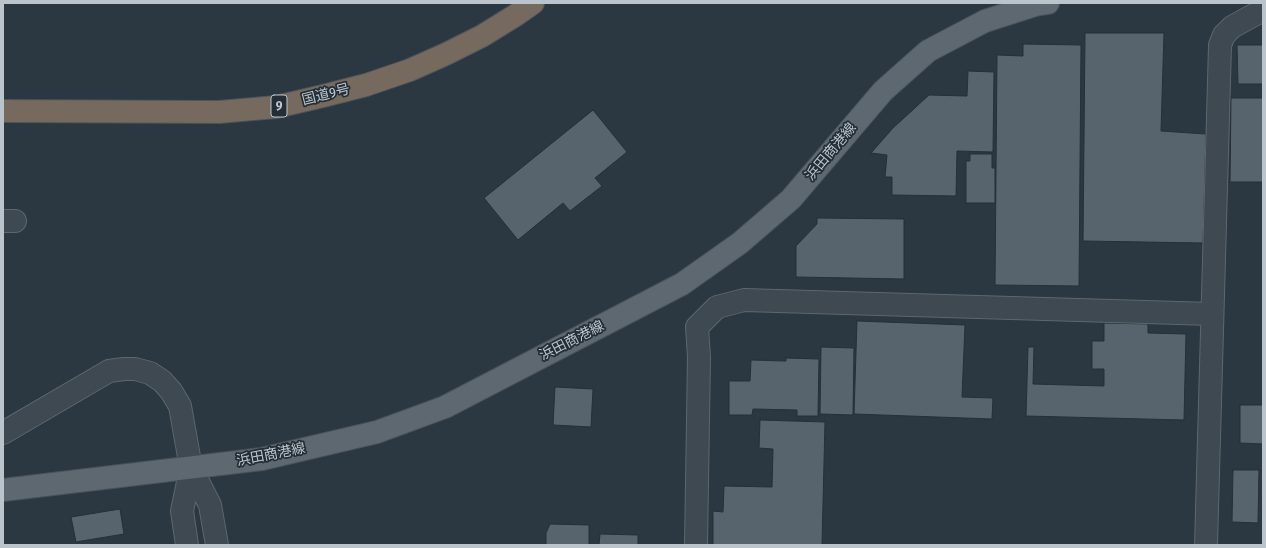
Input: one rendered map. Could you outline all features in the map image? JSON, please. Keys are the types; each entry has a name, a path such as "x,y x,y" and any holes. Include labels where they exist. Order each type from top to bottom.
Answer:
{"highway":[{"name":"国道9号","path":"3,111 219,112 276,106 366,85 410,70 482,36 533,3"}],"main road":[{"name":"浜田商港線","path":"3,490 262,459 377,432 445,407 682,284 740,243 790,199 883,91 928,51 985,21 1035,5 1048,3"}],"street":[{"path":"1206,545 1220,45 1224,35 1232,27 1263,10"},
{"path":"696,545 699,357 697,327 718,307 744,300 1212,314"},
{"path":"3,434 109,371 135,369 150,373 162,381 180,406 191,468 210,505 217,545"},
{"path":"187,545 182,511 191,468"}],"building":[{"path":"1085,33 1164,33 1161,131 1206,134 1203,243 1083,241"},
{"path":"1023,44 1081,45 1079,286 995,285 997,55 1023,56"},
{"path":"1237,45 1263,45 1263,84 1238,84"},
{"path":"968,71 994,72 993,152 957,151 956,196 892,195 892,177 885,177 887,155 871,153 893,128 929,95 967,96"},
{"path":"1231,98 1263,98 1263,182 1230,182"},
{"path":"593,110 627,152 595,178 602,186 570,211 563,203 518,240 484,198"},
{"path":"970,154 992,154 992,168 995,168 995,203 966,203 966,161 970,161"},
{"path":"817,218 904,219 904,279 796,277 796,246 817,224"},
{"path":"857,321 965,325 962,397 993,398 992,419 854,414"},
{"path":"1104,323 1148,324 1148,333 1186,334 1184,420 1026,416 1028,347 1034,347 1033,384 1104,386 1104,369 1092,369 1092,341 1104,341"},
{"path":"821,347 854,348 853,415 820,414"},
{"path":"786,358 819,359 818,416 797,416 797,410 753,409 752,415 729,415 729,381 750,381 751,360 786,361"},
{"path":"555,387 593,389 591,427 553,425"},
{"path":"1240,405 1263,405 1263,444 1240,443"},
{"path":"760,420 825,422 822,545 713,545 713,511 723,512 724,486 772,487 773,449 759,448"},
{"path":"1233,470 1259,470 1258,523 1232,522"},
{"path":"120,509 124,534 76,542 71,517"},
{"path":"550,524 589,525 589,545 546,545 546,533"},
{"path":"600,534 638,535 638,545 599,545"}]}
